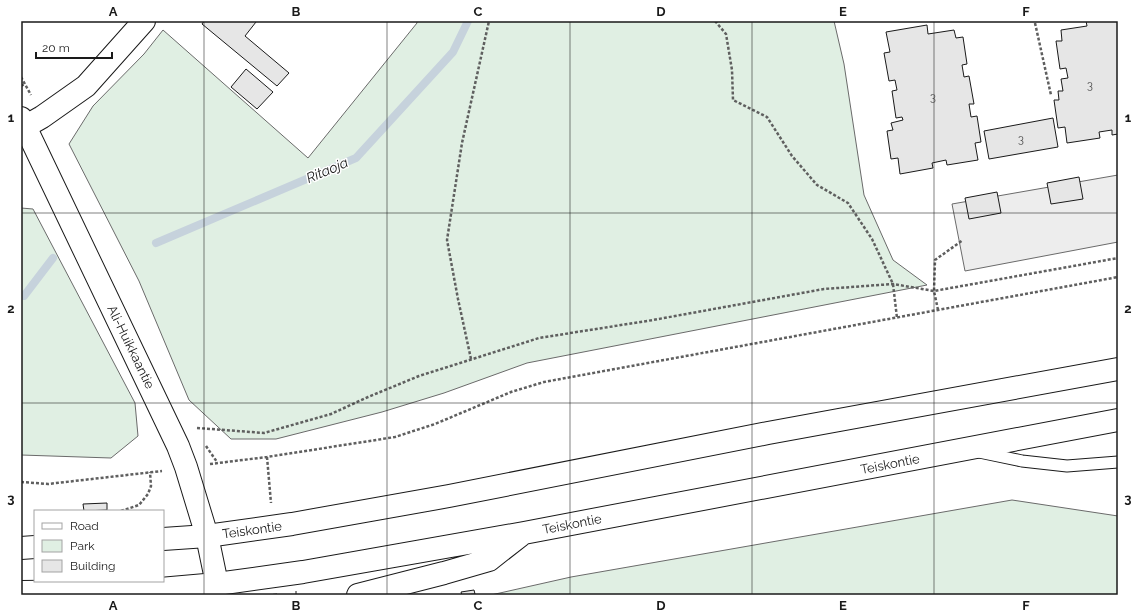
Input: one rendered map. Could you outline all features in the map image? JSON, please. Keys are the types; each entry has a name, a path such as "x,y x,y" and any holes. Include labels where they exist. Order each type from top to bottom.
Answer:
{"main road":[{"path":"23,125 42,117 86,86 144,21"},
{"name":"Ali-Huikkaantie","path":"23,125 178,446 207,536 217,584"},
{"name":"Teiskontie","path":"164,539 207,536 292,524 449,496 776,432 1118,369"},
{"name":"Teiskontie","path":"21,592 160,589 217,584 303,572 524,533 1118,420"},
{"path":"358,595 444,574 489,560 524,533"},
{"path":"21,548 34,547"}],"lane":[{"path":"965,450 1022,461 1067,466 1118,462"}],"path":[{"path":"471,359 447,240 462,143 489,21"},
{"path":"715,21 726,34 732,70 733,100 767,117 792,156 817,185 848,203 872,239 893,284 897,318"},
{"path":"1035,23 1051,95"},
{"path":"21,86 25,84"},
{"path":"938,310 934,291 935,260 963,240"},
{"path":"192,428 264,433 331,414 419,376 539,338 654,320 824,289 893,284 934,291 1118,258"},
{"path":"207,464 267,457 396,437 435,424 511,392 544,382 1118,277"},
{"path":"21,482 48,484 161,471"},
{"path":"124,510 139,505 148,494 151,486 150,472"}],"green space":[{"path":"417,21 834,21 844,64 864,195 893,260 927,285 527,363 444,393 382,412 276,439 231,439 189,400 139,281 69,144 93,106 144,54 163,30 308,158 417,23"},
{"path":"21,208 33,209 135,403 138,436 111,458 21,455"},
{"path":"1012,500 1118,516 1118,595 491,595 571,577"}],"shaded area":[{"path":"1118,175 1118,242 965,271 952,204"}],"building":[{"path":"204,21 255,21 256,22 245,36 289,73 277,86 202,24"},
{"path":"1086,21 1118,21 1118,134 1112,135 1112,130 1099,132 1100,138 1067,143 1065,127 1058,128 1054,100 1059,100 1058,91 1063,91 1061,79 1068,78 1066,68 1060,69 1056,41 1062,41 1061,30 1087,26"},
{"path":"927,25 928,34 954,30 956,38 963,37 967,64 962,65 964,77 969,76 974,104 969,104 971,117 977,116 981,142 975,143 978,160 947,165 946,160 932,163 933,168 900,174 898,158 891,159 887,131 893,130 891,123 903,120 902,117 896,118 892,91 897,90 895,80 889,81 884,53 890,52 886,32"},
{"path":"246,69 273,92 257,109 231,87"},
{"path":"1053,118 1058,147 989,159 984,131"},
{"path":"1079,177 1083,199 1051,204 1047,183"},
{"path":"997,192 1001,213 969,219 965,198"},
{"path":"107,503 107,510 84,510 83,504"},
{"path":"474,590 475,594 462,595 461,592"}],"waterway":[{"name":"Ritaoja","path":"156,243 356,158 453,52 468,21"},
{"path":"21,295 24,296 53,258"}],"fence":[{"path":"266,595 277,594"}]}
